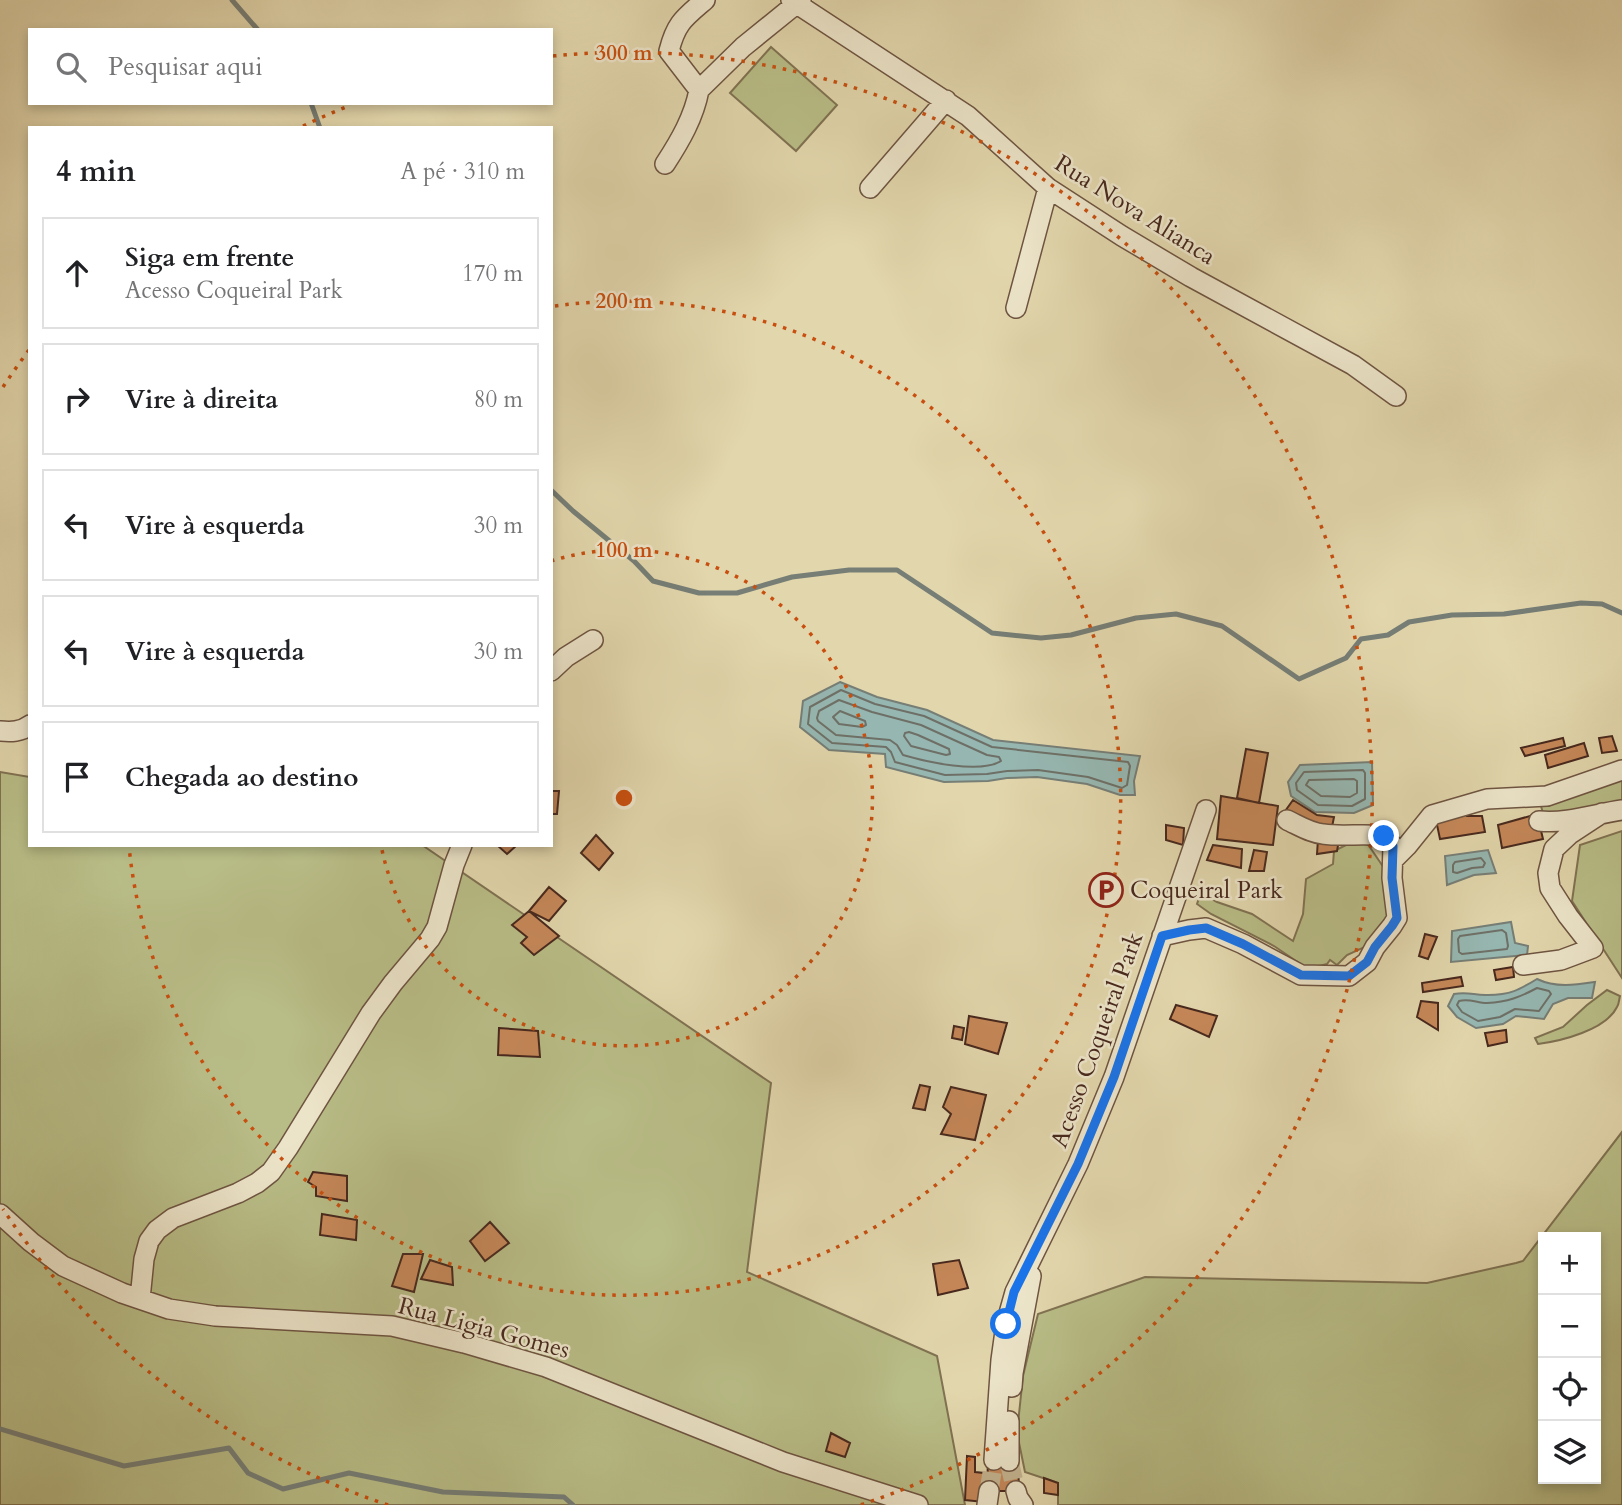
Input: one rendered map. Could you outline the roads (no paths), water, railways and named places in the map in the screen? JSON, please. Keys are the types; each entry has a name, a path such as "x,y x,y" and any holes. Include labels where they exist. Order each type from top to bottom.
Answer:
{"street":[{"path":"699,90 669,51 674,31 705,0"},
{"path":"665,164 682,137 699,90 743,47 797,1"},
{"name":"Rua Nova Alianca","path":"797,1 968,116 1048,188 1122,236 1353,365 1396,396"},
{"path":"870,188 946,100"},
{"path":"1016,308 1048,188"},
{"path":"553,669 566,657 593,640"},
{"path":"0,731 13,732 28,726"},
{"path":"1393,860 1432,815 1487,799 1547,796 1622,770"},
{"name":"Acesso Coqueiral Park","path":"1002,1461 998,1398 1006,1324 1014,1292 1078,1164 1114,1077 1206,810"},
{"path":"1539,821 1571,819 1622,810"},
{"path":"1523,965 1561,960 1592,948 1550,888 1548,873 1554,849 1570,834 1602,813"},
{"path":"1162,936 1206,928 1301,975 1349,976 1367,962 1397,918 1392,878 1393,846 1384,836 1324,835 1287,820"},
{"path":"140,1299 144,1259 149,1241 157,1230 173,1218 257,1184 271,1172 370,1013 430,939 461,847"},
{"name":"Rua Ligia Gomes","path":"0,1214 63,1266 122,1293 169,1309 215,1316 392,1326 464,1343 545,1367 783,1462 918,1505"}],"water":[{"path":"840,682 877,697 927,710 993,740 1140,756 1134,781 1135,795 1120,795 1087,784 1037,777 944,782 886,767 885,754 829,750 800,727 803,701"},
{"path":"1372,762 1373,805 1354,813 1315,812 1291,796 1288,782 1300,765"},
{"path":"1488,850 1496,873 1474,875 1447,885 1445,856"},
{"path":"1511,922 1515,943 1528,946 1527,955 1451,962 1452,931"},
{"path":"1537,979 1558,985 1595,982 1592,998 1568,998 1553,1004 1544,1019 1516,1016 1503,1024 1476,1028 1457,1017 1448,1006 1454,994 1508,993"}],"waterway":[{"path":"232,0 256,28"},
{"path":"312,105 319,126"},
{"path":"553,492 634,561 653,581 699,593 737,593 792,577 849,570 897,570 992,633 1041,638 1071,635 1136,618 1176,614 1222,626 1299,679 1346,658 1361,639 1388,635 1409,622 1452,615 1504,614 1581,603 1602,604 1622,613"},
{"path":"0,1429 124,1466 229,1448 248,1473 283,1489 349,1473 443,1492 564,1497 573,1505"}],"tunnel":[{"path":"989,1491 994,1460"},
{"path":"1009,1461 1016,1491"}],"place":[{"name":"Coqueiral Park","path":"1106,890"}]}
